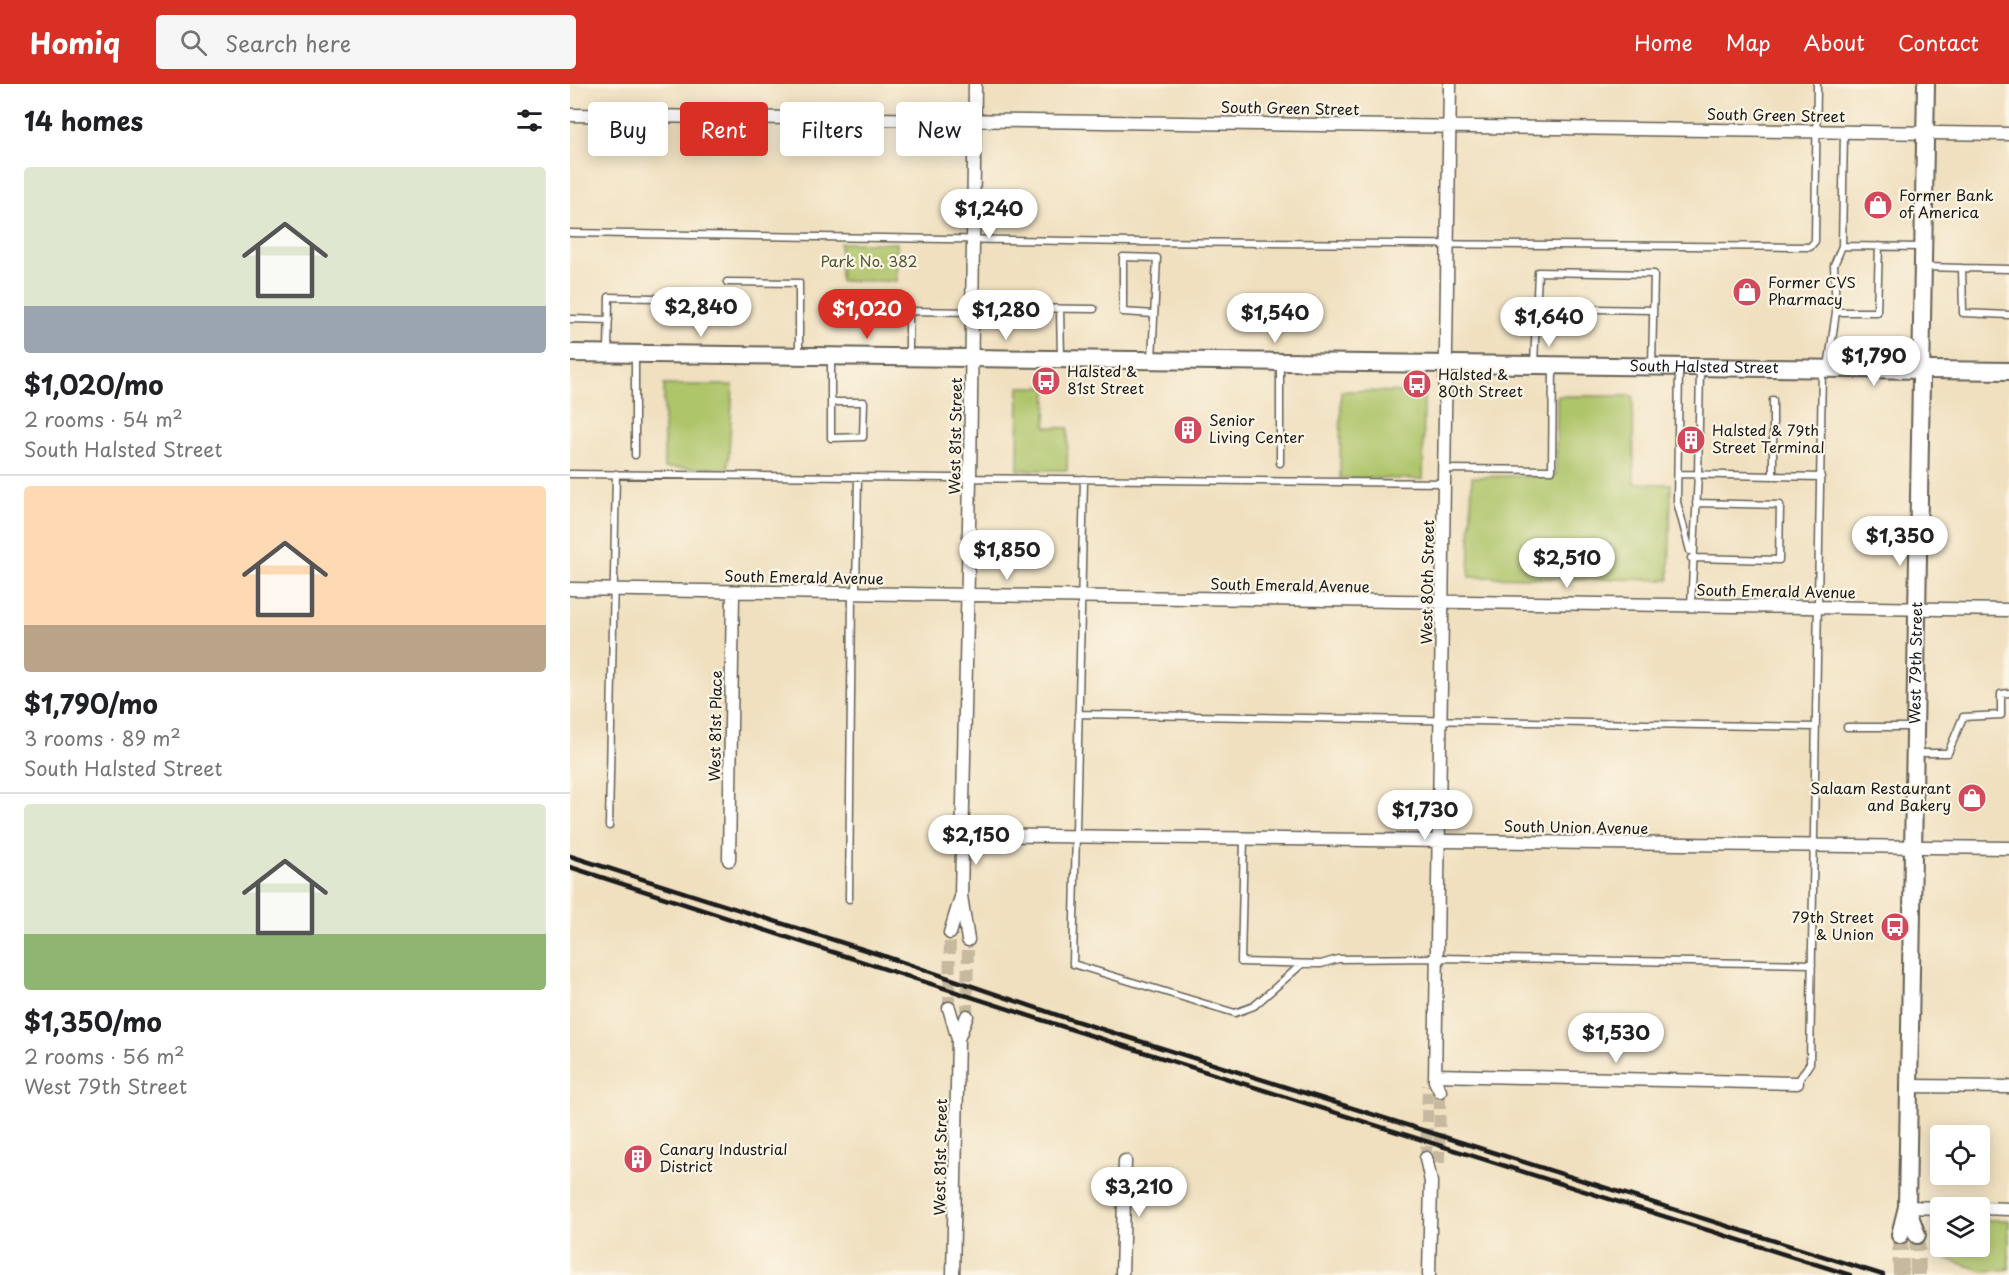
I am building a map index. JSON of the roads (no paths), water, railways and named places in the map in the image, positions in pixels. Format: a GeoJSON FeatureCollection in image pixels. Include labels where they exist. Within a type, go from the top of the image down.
{"type":"FeatureCollection","features":[{"type":"Feature","properties":{"kind":"main road","name":"West 79th Street"},"geometry":{"type":"LineString","coordinates":[[1909,1235],[1907,1207],[1926,84]]}},
{"type":"Feature","properties":{"kind":"main road","name":"South Halsted Street"},"geometry":{"type":"LineString","coordinates":[[570,353],[2009,371]]}},
{"type":"Feature","properties":{"kind":"street","name":"West 81st Street"},"geometry":{"type":"LineString","coordinates":[[975,84],[975,102]]}},
{"type":"Feature","properties":{"kind":"street","name":"West 80th Street"},"geometry":{"type":"LineString","coordinates":[[1450,84],[1435,1083],[1797,1083]]}},
{"type":"Feature","properties":{"kind":"street","name":"South Green Street"},"geometry":{"type":"LineString","coordinates":[[570,115],[896,120]]}},
{"type":"Feature","properties":{"kind":"street","name":"South Green Street"},"geometry":{"type":"LineString","coordinates":[[982,121],[2009,134]]}},
{"type":"Feature","properties":{"kind":"street","name":"West 81st Street"},"geometry":{"type":"LineString","coordinates":[[968,940],[961,896],[975,156]]}},
{"type":"Feature","properties":{"kind":"street","name":"South Emerald Avenue"},"geometry":{"type":"LineString","coordinates":[[570,589],[2009,610]]}},
{"type":"Feature","properties":{"kind":"street","name":"West 81st Place"},"geometry":{"type":"LineString","coordinates":[[729,860],[733,592]]}},
{"type":"Feature","properties":{"kind":"street","name":"South Union Avenue"},"geometry":{"type":"LineString","coordinates":[[962,835],[2009,848]]}},
{"type":"Feature","properties":{"kind":"street","name":"West 81st Street"},"geometry":{"type":"LineString","coordinates":[[950,933],[961,896]]}},
{"type":"Feature","properties":{"kind":"street","name":"West 81st Street"},"geometry":{"type":"LineString","coordinates":[[949,1008],[958,1039],[953,1275]]}},
{"type":"Feature","properties":{"kind":"street","name":"West 81st Street"},"geometry":{"type":"LineString","coordinates":[[958,1039],[967,1016]]}},
{"type":"Feature","properties":{"kind":"street"},"geometry":{"type":"LineString","coordinates":[[1909,1086],[2009,1087]]}},
{"type":"Feature","properties":{"kind":"street"},"geometry":{"type":"LineString","coordinates":[[1426,1158],[1431,1182],[1429,1275]]}},
{"type":"Feature","properties":{"kind":"street"},"geometry":{"type":"LineString","coordinates":[[1122,1275],[1125,1161]]}},
{"type":"Feature","properties":{"kind":"street"},"geometry":{"type":"LineString","coordinates":[[1431,1182],[1439,1163]]}},
{"type":"Feature","properties":{"kind":"street"},"geometry":{"type":"LineString","coordinates":[[1907,1207],[1930,1208]]}},
{"type":"Feature","properties":{"kind":"street"},"geometry":{"type":"LineString","coordinates":[[1990,1208],[2009,1209]]}},
{"type":"Feature","properties":{"kind":"lane"},"geometry":{"type":"LineString","coordinates":[[570,232],[1131,242],[1810,247],[1815,241],[1817,84]]}},
{"type":"Feature","properties":{"kind":"lane"},"geometry":{"type":"LineString","coordinates":[[1797,1083],[1810,1063],[1821,477],[1825,369],[1836,312],[1834,265],[1842,246],[1844,132]]}},
{"type":"Feature","properties":{"kind":"lane"},"geometry":{"type":"LineString","coordinates":[[1131,242],[1131,258]]}},
{"type":"Feature","properties":{"kind":"lane"},"geometry":{"type":"LineString","coordinates":[[1842,246],[1923,247]]}},
{"type":"Feature","properties":{"kind":"lane"},"geometry":{"type":"LineString","coordinates":[[1836,312],[1877,312],[1879,246]]}},
{"type":"Feature","properties":{"kind":"lane"},"geometry":{"type":"LineString","coordinates":[[1152,359],[1157,258],[1123,257],[1123,312],[1154,314]]}},
{"type":"Feature","properties":{"kind":"lane"},"geometry":{"type":"LineString","coordinates":[[1922,267],[2009,269]]}},
{"type":"Feature","properties":{"kind":"lane"},"geometry":{"type":"LineString","coordinates":[[1962,268],[1963,314],[2009,315]]}},
{"type":"Feature","properties":{"kind":"lane"},"geometry":{"type":"LineString","coordinates":[[1534,364],[1538,272],[1654,274],[1652,366]]}},
{"type":"Feature","properties":{"kind":"lane"},"geometry":{"type":"LineString","coordinates":[[728,282],[799,283],[798,356]]}},
{"type":"Feature","properties":{"kind":"lane"},"geometry":{"type":"LineString","coordinates":[[608,354],[609,297],[655,298]]}},
{"type":"Feature","properties":{"kind":"lane"},"geometry":{"type":"LineString","coordinates":[[1008,308],[1094,309]]}},
{"type":"Feature","properties":{"kind":"lane"},"geometry":{"type":"LineString","coordinates":[[1537,308],[1653,310]]}},
{"type":"Feature","properties":{"kind":"lane"},"geometry":{"type":"LineString","coordinates":[[1060,309],[1061,359]]}},
{"type":"Feature","properties":{"kind":"lane"},"geometry":{"type":"LineString","coordinates":[[909,358],[909,311],[972,312]]}},
{"type":"Feature","properties":{"kind":"lane"},"geometry":{"type":"LineString","coordinates":[[570,319],[609,320]]}},
{"type":"Feature","properties":{"kind":"lane"},"geometry":{"type":"LineString","coordinates":[[635,354],[635,455]]}},
{"type":"Feature","properties":{"kind":"lane"},"geometry":{"type":"LineString","coordinates":[[831,357],[831,402],[831,438],[863,437],[864,402],[831,402]]}},
{"type":"Feature","properties":{"kind":"lane"},"geometry":{"type":"LineString","coordinates":[[1280,361],[1280,463]]}},
{"type":"Feature","properties":{"kind":"lane"},"geometry":{"type":"LineString","coordinates":[[1445,469],[1552,470],[1553,365]]}},
{"type":"Feature","properties":{"kind":"lane"},"geometry":{"type":"LineString","coordinates":[[1679,367],[1677,502],[1691,558]]}},
{"type":"Feature","properties":{"kind":"lane"},"geometry":{"type":"LineString","coordinates":[[1691,606],[1691,558],[1698,475],[1700,367]]}},
{"type":"Feature","properties":{"kind":"lane"},"geometry":{"type":"LineString","coordinates":[[1773,400],[1773,476]]}},
{"type":"Feature","properties":{"kind":"lane"},"geometry":{"type":"LineString","coordinates":[[570,474],[1445,483]]}},
{"type":"Feature","properties":{"kind":"lane"},"geometry":{"type":"LineString","coordinates":[[609,826],[616,474]]}},
{"type":"Feature","properties":{"kind":"lane"},"geometry":{"type":"LineString","coordinates":[[1678,474],[1821,477]]}},
{"type":"Feature","properties":{"kind":"lane"},"geometry":{"type":"LineString","coordinates":[[849,899],[858,477]]}},
{"type":"Feature","properties":{"kind":"lane"},"geometry":{"type":"LineString","coordinates":[[1083,479],[1073,964],[1235,1013],[1254,1006],[1302,964]]}},
{"type":"Feature","properties":{"kind":"lane"},"geometry":{"type":"LineString","coordinates":[[1691,558],[1779,560],[1780,505],[1696,503]]}},
{"type":"Feature","properties":{"kind":"lane"},"geometry":{"type":"LineString","coordinates":[[1914,753],[1948,753],[1963,717],[2001,715],[2001,694],[2009,693]]}},
{"type":"Feature","properties":{"kind":"lane"},"geometry":{"type":"LineString","coordinates":[[1078,714],[1816,727]]}},
{"type":"Feature","properties":{"kind":"lane"},"geometry":{"type":"LineString","coordinates":[[1847,727],[1915,727]]}},
{"type":"Feature","properties":{"kind":"lane"},"geometry":{"type":"LineString","coordinates":[[1244,838],[1241,962],[1321,964],[1338,958],[1437,958],[1812,964]]}},
{"type":"Feature","properties":{"kind":"tunnel"},"geometry":{"type":"LineString","coordinates":[[949,1008],[950,933]]}},
{"type":"Feature","properties":{"kind":"tunnel"},"geometry":{"type":"LineString","coordinates":[[967,1016],[968,940]]}},
{"type":"Feature","properties":{"kind":"tunnel"},"geometry":{"type":"LineString","coordinates":[[1426,1158],[1428,1085]]}},
{"type":"Feature","properties":{"kind":"tunnel"},"geometry":{"type":"LineString","coordinates":[[1439,1163],[1440,1091]]}},
{"type":"Feature","properties":{"kind":"tunnel"},"geometry":{"type":"LineString","coordinates":[[1900,1235],[1901,1275]]}},
{"type":"Feature","properties":{"kind":"tunnel"},"geometry":{"type":"LineString","coordinates":[[1917,1235],[1918,1275]]}},
{"type":"Feature","properties":{"kind":"railway"},"geometry":{"type":"LineString","coordinates":[[570,856],[884,956],[1063,1017],[1883,1275]]}},
{"type":"Feature","properties":{"kind":"railway"},"geometry":{"type":"LineString","coordinates":[[570,867],[1042,1020],[1850,1275]]}},
{"type":"Feature","properties":{"kind":"place","name":"Former Bank of America"},"geometry":{"type":"Point","coordinates":[1878,205]}},
{"type":"Feature","properties":{"kind":"place","name":"Former CVS Pharmacy"},"geometry":{"type":"Point","coordinates":[1747,292]}},
{"type":"Feature","properties":{"kind":"place","name":"Halsted & 81st Street"},"geometry":{"type":"Point","coordinates":[1046,381]}},
{"type":"Feature","properties":{"kind":"place","name":"Halsted & 80th Street"},"geometry":{"type":"Point","coordinates":[1417,384]}},
{"type":"Feature","properties":{"kind":"place","name":"Senior Living Center"},"geometry":{"type":"Point","coordinates":[1188,430]}},
{"type":"Feature","properties":{"kind":"place","name":"Halsted & 79th Street Terminal"},"geometry":{"type":"Point","coordinates":[1691,440]}},
{"type":"Feature","properties":{"kind":"place","name":"Salaam Restaurant and Bakery"},"geometry":{"type":"Point","coordinates":[1972,798]}},
{"type":"Feature","properties":{"kind":"place","name":"79th Street & Union"},"geometry":{"type":"Point","coordinates":[1895,927]}},
{"type":"Feature","properties":{"kind":"place","name":"Canary Industrial District"},"geometry":{"type":"Point","coordinates":[638,1159]}},
{"type":"Feature","properties":{"kind":"park label","name":"Park No. 382"},"geometry":{"type":"Point","coordinates":[869,262]}}]}
